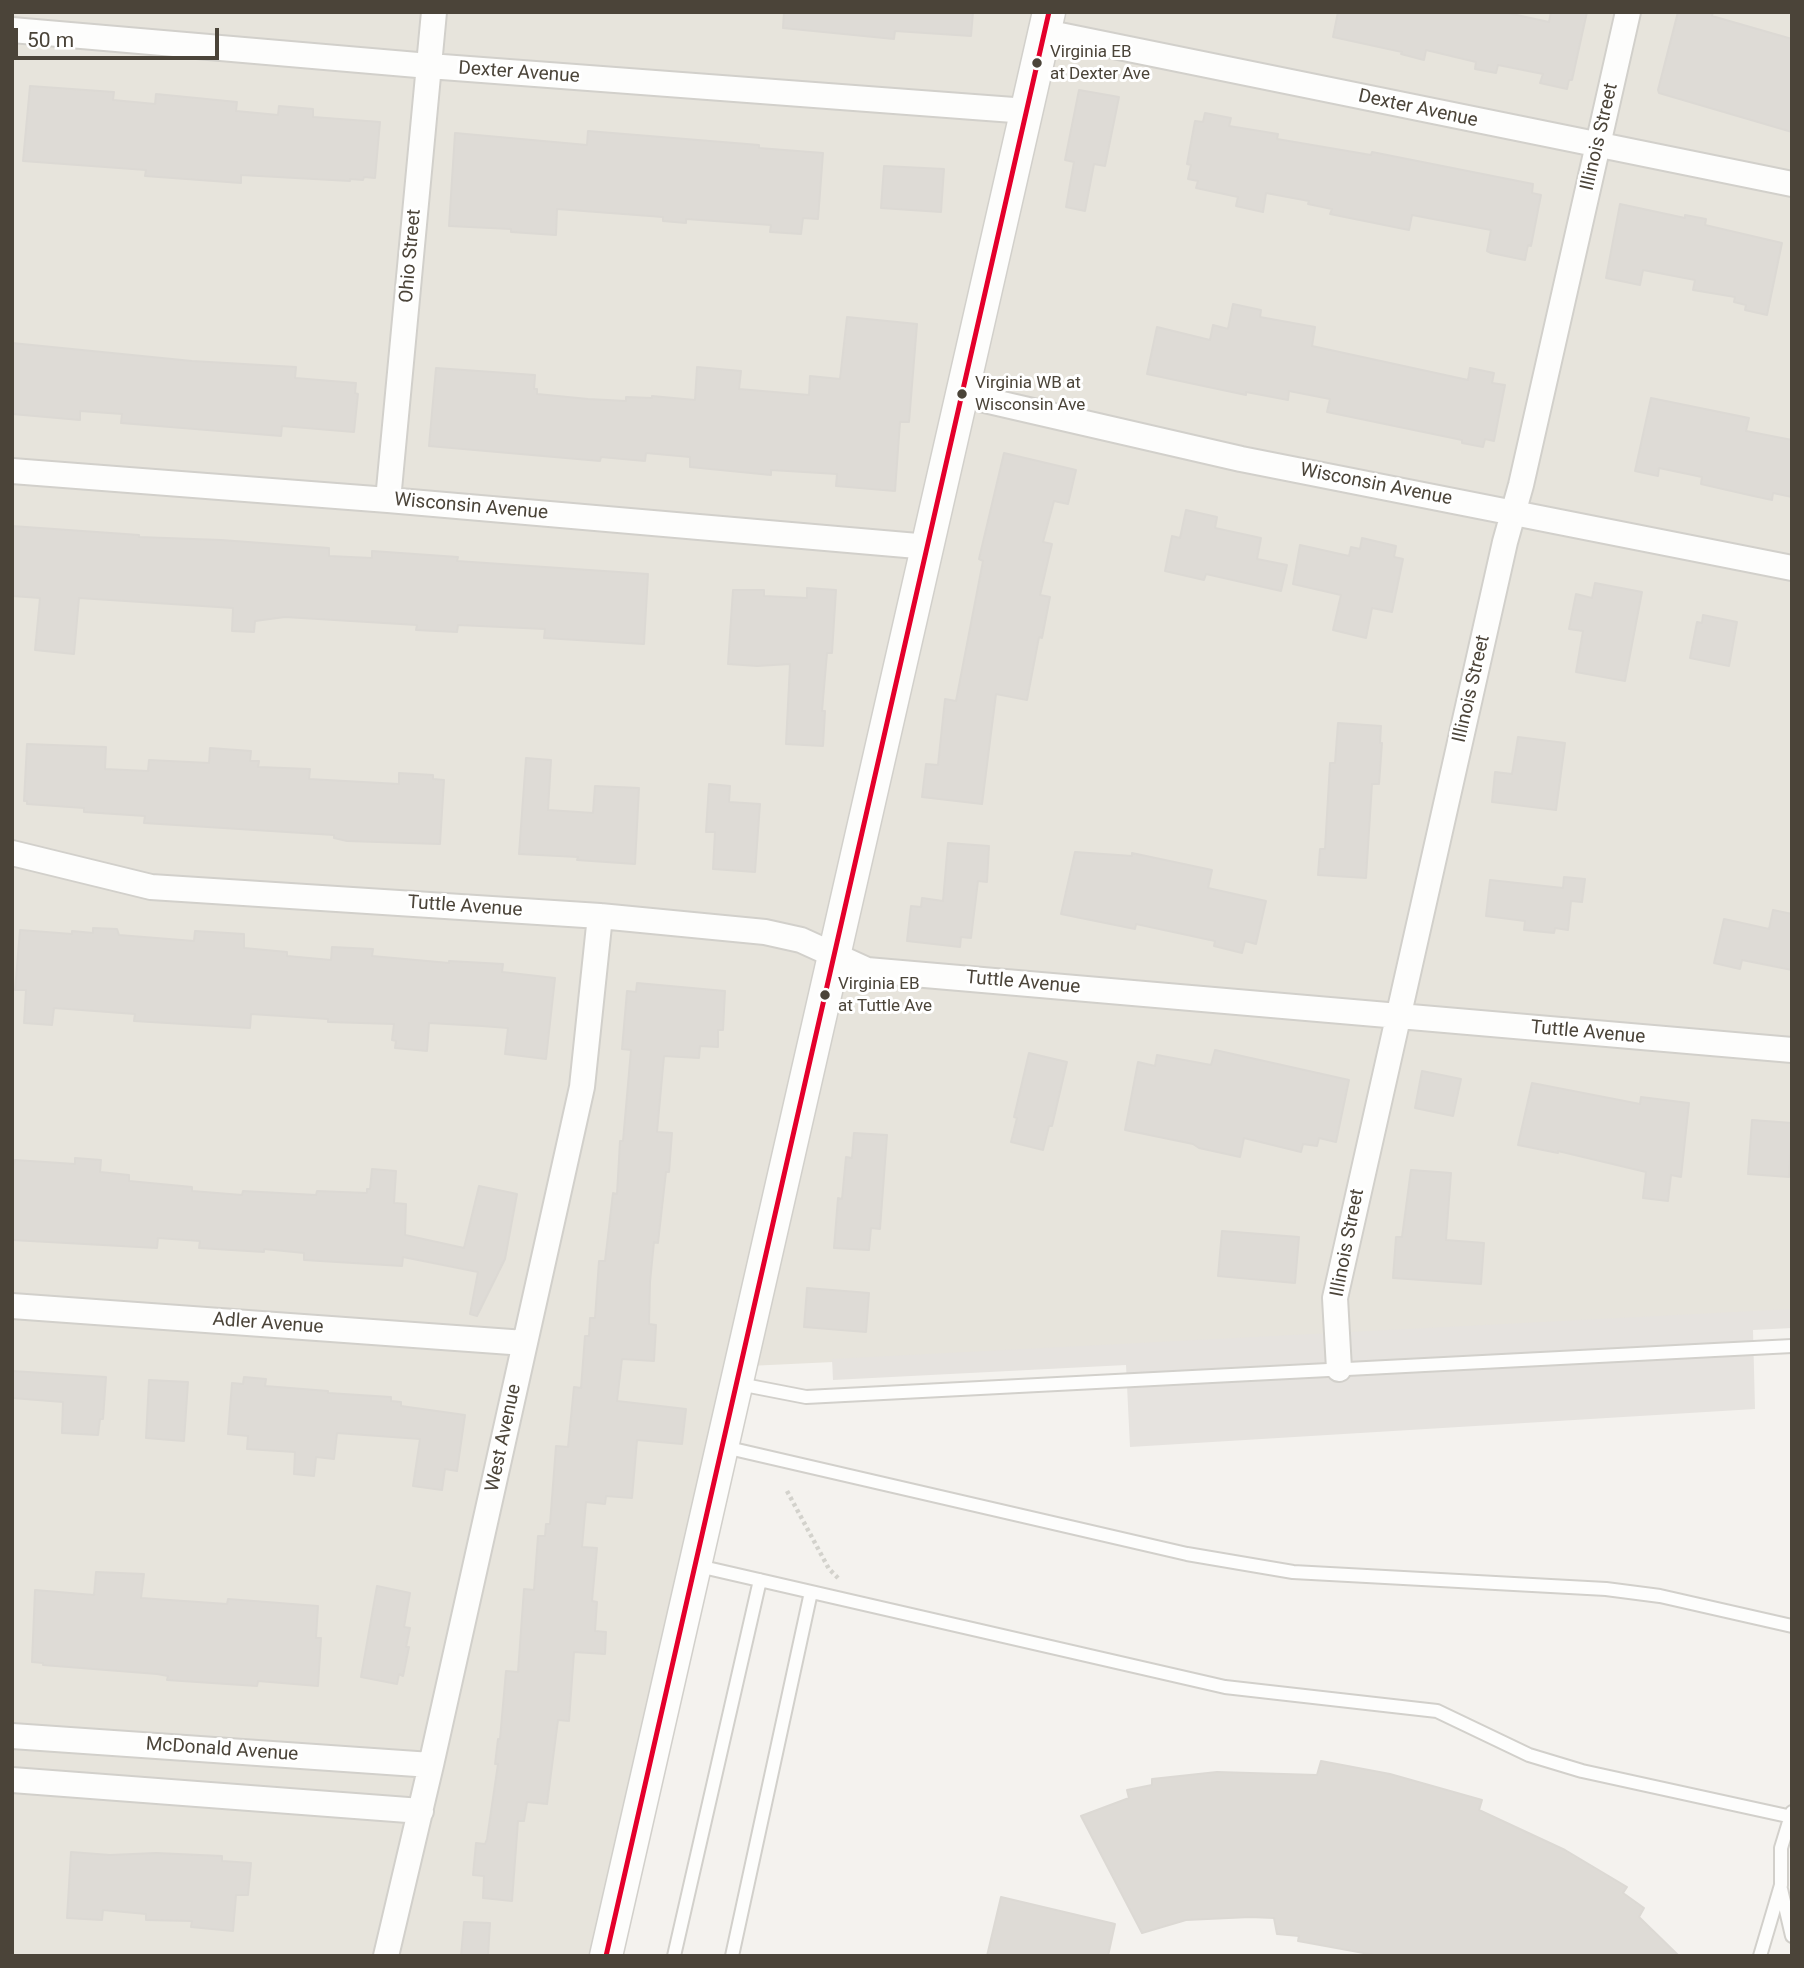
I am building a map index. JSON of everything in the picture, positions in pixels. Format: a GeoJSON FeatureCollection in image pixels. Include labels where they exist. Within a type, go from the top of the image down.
{"type":"FeatureCollection","features":[{"type":"Feature","properties":{"kind":"street","name":"Ohio Street"},"geometry":{"type":"LineString","coordinates":[[388,500],[434,12]]}},
{"type":"Feature","properties":{"kind":"street","name":"Illinois Street"},"geometry":{"type":"LineString","coordinates":[[1339,1369],[1335,1298],[1628,12]]}},
{"type":"Feature","properties":{"kind":"street","name":"Dexter Avenue"},"geometry":{"type":"LineString","coordinates":[[1047,22],[1598,146],[1792,184]]}},
{"type":"Feature","properties":{"kind":"street"},"geometry":{"type":"LineString","coordinates":[[606,1956],[734,1383],[929,547],[1047,22]]}},
{"type":"Feature","properties":{"kind":"street","name":"Dexter Avenue"},"geometry":{"type":"LineString","coordinates":[[12,30],[429,66],[1027,111]]}},
{"type":"Feature","properties":{"kind":"street","name":"Wisconsin Avenue"},"geometry":{"type":"LineString","coordinates":[[963,395],[1241,459],[1792,568]]}},
{"type":"Feature","properties":{"kind":"street","name":"Wisconsin Avenue"},"geometry":{"type":"LineString","coordinates":[[12,471],[388,500],[929,547]]}},
{"type":"Feature","properties":{"kind":"street","name":"Tuttle Avenue"},"geometry":{"type":"LineString","coordinates":[[12,853],[151,887],[600,916],[765,932],[801,940],[867,970],[1792,1050]]}},
{"type":"Feature","properties":{"kind":"street","name":"West Avenue"},"geometry":{"type":"LineString","coordinates":[[386,1956],[432,1765],[582,1087],[600,916]]}},
{"type":"Feature","properties":{"kind":"street","name":"Adler Avenue"},"geometry":{"type":"LineString","coordinates":[[12,1306],[525,1343]]}},
{"type":"Feature","properties":{"kind":"street","name":"McDonald Avenue"},"geometry":{"type":"LineString","coordinates":[[12,1736],[432,1765]]}},
{"type":"Feature","properties":{"kind":"street"},"geometry":{"type":"LineString","coordinates":[[12,1780],[421,1811]]}},
{"type":"Feature","properties":{"kind":"lane"},"geometry":{"type":"LineString","coordinates":[[734,1383],[806,1397],[1792,1346]]}},
{"type":"Feature","properties":{"kind":"lane"},"geometry":{"type":"LineString","coordinates":[[720,1446],[1187,1554],[1283,1570],[1606,1589],[1660,1596],[1792,1626]]}},
{"type":"Feature","properties":{"kind":"lane"},"geometry":{"type":"LineString","coordinates":[[693,1565],[1225,1687],[1437,1711],[1530,1755],[1583,1771],[1791,1815],[1781,1848],[1781,1885],[1792,1936]]}},
{"type":"Feature","properties":{"kind":"lane"},"geometry":{"type":"LineString","coordinates":[[674,1956],[760,1580]]}},
{"type":"Feature","properties":{"kind":"lane"},"geometry":{"type":"LineString","coordinates":[[732,1956],[811,1591]]}},
{"type":"Feature","properties":{"kind":"lane"},"geometry":{"type":"LineString","coordinates":[[1760,1956],[1781,1885]]}},
{"type":"Feature","properties":{"kind":"path"},"geometry":{"type":"LineString","coordinates":[[788,1492],[829,1569],[844,1586]]}},
{"type":"Feature","properties":{"kind":"shaded area"},"geometry":{"type":"Polygon","coordinates":[[[12,12],[1792,12],[1792,1317],[727,1367],[592,1956],[12,1956],[12,12]]]}},
{"type":"Feature","properties":{"kind":"shaded area"},"geometry":{"type":"Polygon","coordinates":[[[1792,1309],[1792,1328],[1753,1330],[1755,1409],[1130,1447],[1126,1365],[833,1380],[832,1359],[1792,1309]]]}},
{"type":"Feature","properties":{"kind":"building"},"geometry":{"type":"Polygon","coordinates":[[[784,12],[973,12],[971,36],[895,31],[894,39],[783,28],[784,12]]]}},
{"type":"Feature","properties":{"kind":"building"},"geometry":{"type":"Polygon","coordinates":[[[1338,12],[1503,12],[1549,22],[1551,12],[1587,12],[1572,80],[1569,80],[1567,89],[1540,83],[1543,74],[1498,65],[1496,73],[1475,69],[1476,62],[1426,50],[1424,60],[1401,54],[1402,52],[1333,37],[1338,12]]]}},
{"type":"Feature","properties":{"kind":"building"},"geometry":{"type":"Polygon","coordinates":[[[1678,12],[1713,12],[1712,16],[1792,39],[1792,132],[1659,93],[1678,12]]]}},
{"type":"Feature","properties":{"kind":"building"},"geometry":{"type":"Polygon","coordinates":[[[30,86],[114,92],[113,100],[155,104],[156,94],[237,102],[236,111],[278,115],[279,106],[313,109],[313,117],[380,122],[375,178],[364,177],[363,180],[350,181],[241,175],[241,183],[145,176],[146,170],[23,161],[30,86]]]}},
{"type":"Feature","properties":{"kind":"building"},"geometry":{"type":"Polygon","coordinates":[[[1079,90],[1119,97],[1105,166],[1094,164],[1085,211],[1066,207],[1074,162],[1065,160],[1079,90]]]}},
{"type":"Feature","properties":{"kind":"building"},"geometry":{"type":"Polygon","coordinates":[[[1205,113],[1231,118],[1229,126],[1278,134],[1277,139],[1371,155],[1372,152],[1533,184],[1532,193],[1541,195],[1531,246],[1528,245],[1525,260],[1487,251],[1491,230],[1412,215],[1409,230],[1330,214],[1332,209],[1308,204],[1309,201],[1266,193],[1263,212],[1236,206],[1238,197],[1196,188],[1198,181],[1188,179],[1191,165],[1187,164],[1195,121],[1203,122],[1205,113]]]}},
{"type":"Feature","properties":{"kind":"building"},"geometry":{"type":"Polygon","coordinates":[[[588,131],[823,153],[818,219],[803,218],[801,234],[770,232],[771,225],[686,219],[686,223],[663,221],[663,217],[557,209],[556,235],[511,232],[511,229],[449,226],[455,133],[587,145],[588,131]]]}},
{"type":"Feature","properties":{"kind":"building"},"geometry":{"type":"Polygon","coordinates":[[[884,166],[944,169],[941,212],[881,208],[884,166]]]}},
{"type":"Feature","properties":{"kind":"building"},"geometry":{"type":"Polygon","coordinates":[[[1620,204],[1685,218],[1685,215],[1706,219],[1705,225],[1782,243],[1767,315],[1745,310],[1746,305],[1734,302],[1735,297],[1693,290],[1695,280],[1643,270],[1640,285],[1606,278],[1620,204]]]}},
{"type":"Feature","properties":{"kind":"building"},"geometry":{"type":"Polygon","coordinates":[[[1233,304],[1261,310],[1260,317],[1315,327],[1312,346],[1468,380],[1470,368],[1494,373],[1492,383],[1505,385],[1494,441],[1485,439],[1483,447],[1462,443],[1462,440],[1327,412],[1330,399],[1289,391],[1288,400],[1246,392],[1246,395],[1147,374],[1157,327],[1210,340],[1213,325],[1228,329],[1233,304]]]}},
{"type":"Feature","properties":{"kind":"building"},"geometry":{"type":"Polygon","coordinates":[[[847,317],[917,324],[909,422],[900,422],[895,491],[836,486],[837,474],[771,470],[771,475],[690,467],[690,457],[646,453],[645,461],[601,457],[600,461],[429,446],[436,368],[535,375],[534,389],[537,389],[537,394],[588,399],[626,401],[626,397],[652,396],[695,400],[697,367],[741,371],[739,389],[809,395],[810,376],[840,379],[847,317]]]}},
{"type":"Feature","properties":{"kind":"building"},"geometry":{"type":"Polygon","coordinates":[[[12,343],[192,361],[296,367],[295,378],[356,383],[355,393],[358,394],[354,432],[282,426],[281,436],[121,423],[122,414],[80,411],[80,420],[12,414],[12,343]]]}},
{"type":"Feature","properties":{"kind":"building"},"geometry":{"type":"Polygon","coordinates":[[[1651,398],[1749,418],[1746,431],[1792,440],[1792,497],[1773,493],[1772,500],[1749,495],[1701,484],[1702,477],[1659,468],[1658,476],[1635,471],[1651,398]]]}},
{"type":"Feature","properties":{"kind":"building"},"geometry":{"type":"Polygon","coordinates":[[[1004,453],[1076,470],[1068,504],[1054,501],[1043,542],[1052,544],[1040,595],[1050,597],[1042,638],[1039,637],[1027,700],[996,694],[982,804],[922,797],[926,764],[938,765],[945,699],[956,701],[983,561],[979,559],[1004,453]]]}},
{"type":"Feature","properties":{"kind":"building"},"geometry":{"type":"Polygon","coordinates":[[[1186,510],[1217,517],[1215,528],[1261,538],[1257,559],[1287,565],[1281,591],[1206,574],[1204,580],[1165,571],[1172,536],[1180,538],[1186,510]]]}},
{"type":"Feature","properties":{"kind":"building"},"geometry":{"type":"Polygon","coordinates":[[[12,526],[139,537],[329,548],[329,556],[372,558],[372,551],[458,557],[457,561],[648,574],[644,644],[544,638],[545,629],[458,625],[457,632],[416,630],[417,625],[285,617],[255,621],[254,632],[232,631],[233,608],[79,598],[74,654],[35,650],[40,598],[12,596],[12,526]]]}},
{"type":"Feature","properties":{"kind":"building"},"geometry":{"type":"Polygon","coordinates":[[[1362,538],[1396,546],[1394,557],[1403,559],[1392,612],[1372,608],[1366,638],[1333,630],[1341,595],[1293,584],[1300,545],[1349,556],[1351,547],[1360,549],[1362,538]]]}},
{"type":"Feature","properties":{"kind":"building"},"geometry":{"type":"Polygon","coordinates":[[[1595,583],[1642,592],[1625,681],[1576,672],[1583,631],[1569,629],[1576,594],[1592,598],[1595,583]]]}},
{"type":"Feature","properties":{"kind":"building"},"geometry":{"type":"Polygon","coordinates":[[[807,588],[836,590],[832,653],[827,653],[822,711],[825,711],[823,746],[786,744],[790,664],[728,664],[733,590],[764,590],[764,596],[807,598],[807,588]]]}},
{"type":"Feature","properties":{"kind":"building"},"geometry":{"type":"Polygon","coordinates":[[[1703,615],[1737,622],[1729,666],[1690,658],[1697,622],[1702,623],[1703,615]]]}},
{"type":"Feature","properties":{"kind":"building"},"geometry":{"type":"Polygon","coordinates":[[[1338,723],[1381,726],[1379,784],[1372,784],[1366,878],[1318,875],[1320,849],[1325,849],[1330,763],[1335,763],[1338,723]]]}},
{"type":"Feature","properties":{"kind":"building"},"geometry":{"type":"Polygon","coordinates":[[[1518,737],[1565,743],[1556,810],[1492,802],[1495,772],[1512,774],[1518,737]]]}},
{"type":"Feature","properties":{"kind":"building"},"geometry":{"type":"Polygon","coordinates":[[[27,744],[106,747],[105,769],[148,771],[149,760],[209,763],[210,748],[251,751],[250,761],[259,761],[258,767],[310,769],[309,779],[399,784],[399,773],[433,775],[433,779],[444,780],[440,844],[347,841],[334,838],[334,835],[144,823],[145,816],[84,812],[84,808],[27,804],[27,801],[24,801],[27,744]]]}},
{"type":"Feature","properties":{"kind":"building"},"geometry":{"type":"Polygon","coordinates":[[[526,758],[551,760],[548,810],[593,813],[595,786],[639,788],[635,864],[519,854],[526,758]]]}},
{"type":"Feature","properties":{"kind":"building"},"geometry":{"type":"Polygon","coordinates":[[[709,784],[730,786],[729,802],[760,804],[755,872],[713,869],[715,832],[706,832],[709,784]]]}},
{"type":"Feature","properties":{"kind":"building"},"geometry":{"type":"Polygon","coordinates":[[[948,843],[989,846],[987,882],[978,881],[971,938],[961,937],[960,947],[907,941],[911,906],[921,907],[922,898],[943,901],[948,843]]]}},
{"type":"Feature","properties":{"kind":"building"},"geometry":{"type":"Polygon","coordinates":[[[1075,852],[1132,856],[1132,853],[1212,870],[1208,888],[1266,901],[1256,944],[1245,941],[1242,953],[1214,946],[1215,941],[1136,924],[1135,929],[1061,914],[1075,852]]]}},
{"type":"Feature","properties":{"kind":"building"},"geometry":{"type":"Polygon","coordinates":[[[1564,877],[1585,879],[1582,902],[1571,901],[1568,930],[1555,928],[1554,933],[1524,930],[1525,921],[1486,916],[1490,880],[1563,888],[1564,877]]]}},
{"type":"Feature","properties":{"kind":"building"},"geometry":{"type":"Polygon","coordinates":[[[1773,910],[1792,914],[1792,970],[1742,960],[1740,969],[1714,963],[1724,919],[1769,929],[1773,910]]]}},
{"type":"Feature","properties":{"kind":"building"},"geometry":{"type":"Polygon","coordinates":[[[93,928],[117,929],[119,935],[194,941],[195,931],[244,934],[244,948],[287,952],[287,956],[331,960],[332,947],[373,949],[372,956],[449,963],[503,964],[502,972],[555,978],[546,1059],[505,1054],[508,1028],[482,1026],[429,1023],[427,1051],[395,1048],[396,1041],[392,1040],[394,1024],[328,1022],[328,1019],[251,1014],[250,1028],[134,1021],[135,1014],[54,1008],[52,1025],[24,1023],[26,990],[15,990],[20,930],[72,934],[72,931],[93,933],[93,928]]]}},
{"type":"Feature","properties":{"kind":"building"},"geometry":{"type":"Polygon","coordinates":[[[637,983],[725,991],[723,1030],[718,1030],[718,1047],[700,1046],[699,1058],[664,1056],[657,1132],[672,1133],[669,1172],[666,1172],[658,1243],[654,1242],[650,1282],[649,1324],[656,1325],[654,1361],[622,1359],[617,1401],[686,1409],[682,1444],[637,1440],[632,1498],[606,1496],[605,1504],[586,1502],[582,1547],[597,1548],[592,1601],[597,1602],[595,1631],[606,1632],[605,1654],[574,1652],[569,1721],[558,1720],[547,1804],[527,1802],[524,1821],[518,1821],[512,1901],[483,1898],[484,1876],[473,1875],[476,1843],[485,1844],[487,1839],[498,1764],[495,1764],[506,1671],[518,1672],[524,1589],[534,1590],[538,1536],[545,1536],[546,1524],[550,1524],[556,1446],[568,1447],[574,1387],[581,1388],[585,1336],[589,1336],[590,1318],[595,1318],[599,1261],[605,1261],[613,1193],[617,1194],[620,1141],[623,1141],[631,1050],[622,1049],[627,991],[636,992],[637,983]]]}},
{"type":"Feature","properties":{"kind":"building"},"geometry":{"type":"Polygon","coordinates":[[[1215,1050],[1349,1080],[1336,1142],[1319,1138],[1317,1146],[1303,1144],[1301,1152],[1244,1138],[1240,1157],[1125,1130],[1138,1062],[1155,1066],[1157,1055],[1211,1065],[1215,1050]]]}},
{"type":"Feature","properties":{"kind":"building"},"geometry":{"type":"Polygon","coordinates":[[[1029,1053],[1067,1062],[1052,1126],[1049,1126],[1043,1150],[1011,1142],[1029,1053]]]}},
{"type":"Feature","properties":{"kind":"building"},"geometry":{"type":"Polygon","coordinates":[[[1422,1071],[1461,1079],[1453,1116],[1415,1108],[1422,1071]]]}},
{"type":"Feature","properties":{"kind":"building"},"geometry":{"type":"Polygon","coordinates":[[[1532,1083],[1640,1104],[1641,1097],[1689,1103],[1681,1177],[1671,1175],[1668,1201],[1643,1198],[1646,1172],[1558,1151],[1518,1145],[1532,1083]]]}},
{"type":"Feature","properties":{"kind":"building"},"geometry":{"type":"Polygon","coordinates":[[[1752,1120],[1792,1123],[1789,1177],[1748,1174],[1752,1120]]]}},
{"type":"Feature","properties":{"kind":"building"},"geometry":{"type":"Polygon","coordinates":[[[854,1133],[887,1135],[880,1229],[871,1228],[869,1250],[834,1248],[838,1198],[842,1199],[846,1157],[852,1158],[854,1133]]]}},
{"type":"Feature","properties":{"kind":"building"},"geometry":{"type":"Polygon","coordinates":[[[75,1158],[101,1160],[100,1172],[129,1175],[129,1181],[192,1187],[192,1191],[242,1195],[243,1191],[316,1195],[317,1191],[367,1193],[367,1189],[370,1189],[372,1169],[396,1171],[394,1203],[406,1204],[405,1235],[464,1248],[479,1186],[517,1194],[505,1259],[477,1316],[470,1314],[478,1272],[403,1257],[402,1266],[304,1260],[304,1253],[264,1249],[264,1252],[199,1248],[200,1241],[158,1238],[157,1248],[12,1240],[12,1172],[15,1160],[75,1164],[75,1158]]]}},
{"type":"Feature","properties":{"kind":"building"},"geometry":{"type":"Polygon","coordinates":[[[1411,1170],[1451,1173],[1446,1240],[1484,1243],[1481,1284],[1393,1278],[1396,1237],[1402,1237],[1411,1170]]]}},
{"type":"Feature","properties":{"kind":"building"},"geometry":{"type":"Polygon","coordinates":[[[1222,1231],[1299,1237],[1295,1283],[1218,1276],[1222,1231]]]}},
{"type":"Feature","properties":{"kind":"building"},"geometry":{"type":"Polygon","coordinates":[[[807,1288],[869,1293],[866,1332],[804,1327],[807,1288]]]}},
{"type":"Feature","properties":{"kind":"building"},"geometry":{"type":"Polygon","coordinates":[[[12,1371],[106,1377],[103,1419],[100,1419],[98,1435],[62,1433],[63,1402],[12,1398],[12,1371]]]}},
{"type":"Feature","properties":{"kind":"building"},"geometry":{"type":"Polygon","coordinates":[[[244,1377],[266,1379],[265,1386],[391,1397],[391,1401],[401,1402],[401,1406],[465,1415],[457,1471],[445,1469],[442,1490],[413,1486],[420,1439],[337,1433],[334,1459],[316,1457],[314,1476],[294,1474],[295,1452],[247,1449],[248,1436],[228,1434],[232,1383],[243,1384],[244,1377]]]}},
{"type":"Feature","properties":{"kind":"building"},"geometry":{"type":"Polygon","coordinates":[[[149,1380],[188,1382],[184,1441],[146,1438],[149,1380]]]}},
{"type":"Feature","properties":{"kind":"building"},"geometry":{"type":"Polygon","coordinates":[[[96,1572],[144,1574],[141,1598],[227,1604],[228,1599],[318,1606],[316,1638],[321,1638],[318,1686],[258,1681],[257,1686],[167,1680],[168,1676],[157,1674],[32,1662],[35,1590],[94,1595],[96,1572]]]}},
{"type":"Feature","properties":{"kind":"building"},"geometry":{"type":"Polygon","coordinates":[[[377,1586],[410,1593],[404,1627],[410,1628],[406,1647],[409,1647],[403,1676],[399,1674],[397,1684],[361,1677],[377,1586]]]}},
{"type":"Feature","properties":{"kind":"building"},"geometry":{"type":"Polygon","coordinates":[[[1321,1761],[1390,1774],[1482,1800],[1479,1810],[1565,1850],[1627,1887],[1623,1893],[1644,1908],[1639,1917],[1679,1956],[1380,1956],[1298,1941],[1299,1936],[1277,1934],[1274,1918],[1186,1920],[1142,1933],[1081,1816],[1129,1798],[1127,1790],[1152,1785],[1152,1779],[1217,1772],[1317,1775],[1321,1761]]]}},
{"type":"Feature","properties":{"kind":"building"},"geometry":{"type":"Polygon","coordinates":[[[71,1852],[222,1856],[222,1861],[251,1863],[248,1895],[236,1895],[233,1931],[191,1927],[192,1921],[146,1920],[146,1914],[103,1910],[102,1920],[67,1918],[71,1852]]]}},
{"type":"Feature","properties":{"kind":"building"},"geometry":{"type":"Polygon","coordinates":[[[1001,1897],[1115,1924],[1108,1956],[987,1956],[1001,1897]]]}},
{"type":"Feature","properties":{"kind":"building"},"geometry":{"type":"Polygon","coordinates":[[[464,1922],[490,1923],[488,1956],[461,1956],[464,1922]]]}},
{"type":"Feature","properties":{"kind":"transit line"},"geometry":{"type":"LineString","coordinates":[[606,1956],[1049,12]]}},
{"type":"Feature","properties":{"kind":"place","name":"Virginia EB at Dexter Ave"},"geometry":{"type":"Point","coordinates":[1037,63]}},
{"type":"Feature","properties":{"kind":"place","name":"Virginia WB at Wisconsin Ave"},"geometry":{"type":"Point","coordinates":[962,394]}},
{"type":"Feature","properties":{"kind":"place","name":"Virginia EB at Tuttle Ave"},"geometry":{"type":"Point","coordinates":[825,995]}}]}
